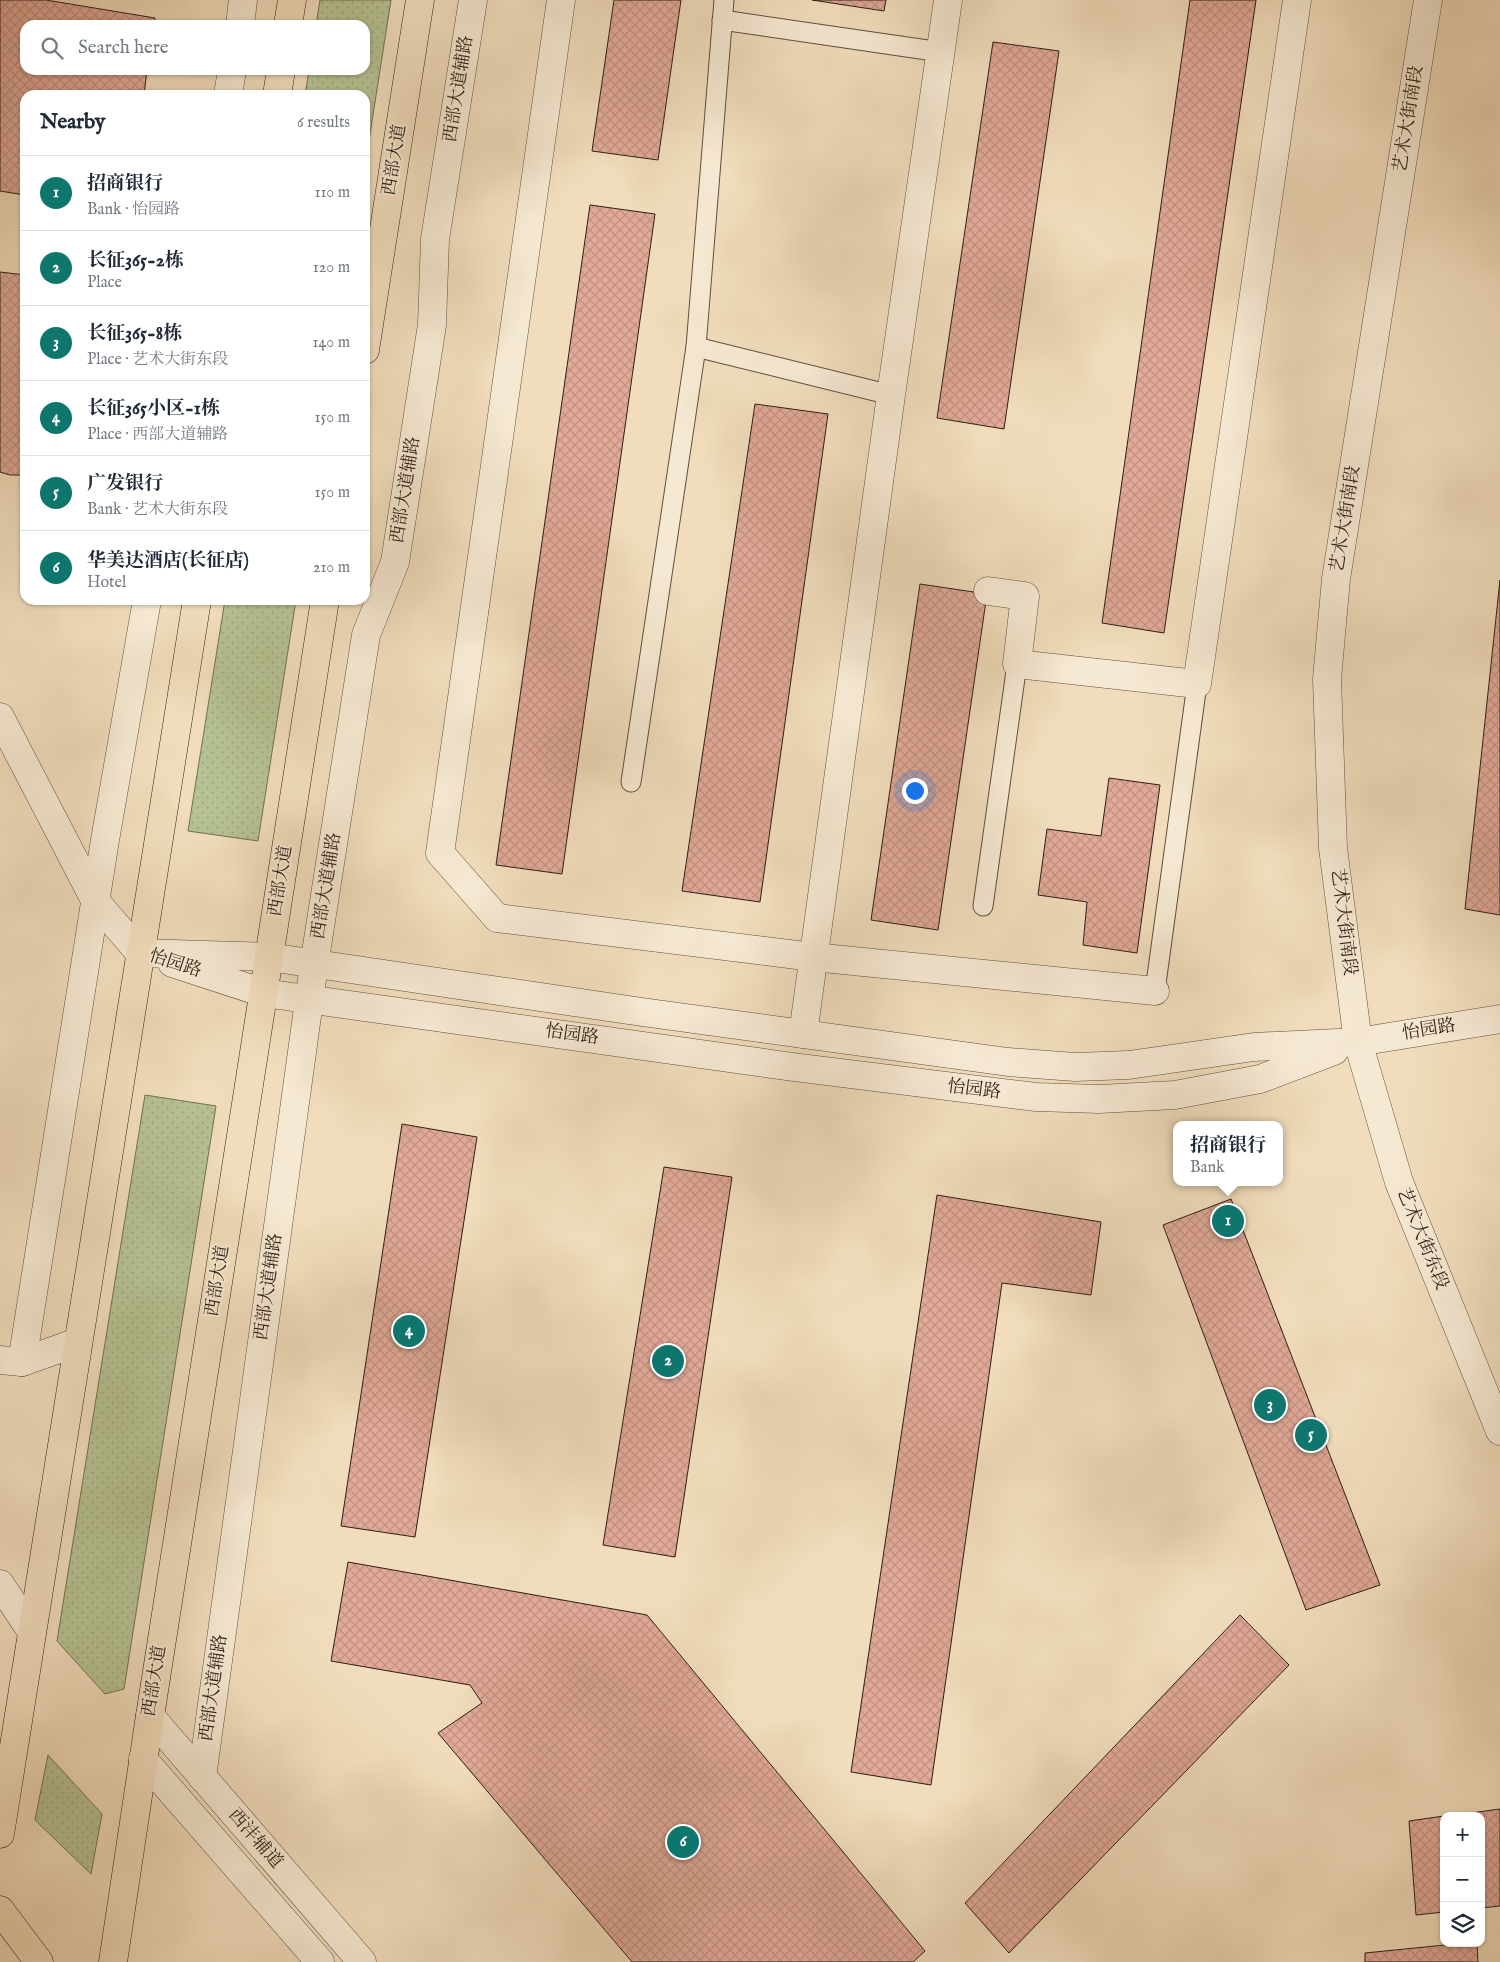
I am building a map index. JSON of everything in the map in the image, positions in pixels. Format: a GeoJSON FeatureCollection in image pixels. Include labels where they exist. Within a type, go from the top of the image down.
{"type":"FeatureCollection","features":[{"type":"Feature","properties":{"kind":"main road"},"geometry":{"type":"LineString","coordinates":[[289,20],[292,0]]}},
{"type":"Feature","properties":{"kind":"main road","name":"西部大道"},"geometry":{"type":"LineString","coordinates":[[370,318],[420,0]]}},
{"type":"Feature","properties":{"kind":"main road"},"geometry":{"type":"LineString","coordinates":[[278,90],[280,75]]}},
{"type":"Feature","properties":{"kind":"main road"},"geometry":{"type":"LineString","coordinates":[[0,1834],[196,605]]}},
{"type":"Feature","properties":{"kind":"main road","name":"西部大道"},"geometry":{"type":"LineString","coordinates":[[113,1962],[143,1759],[325,605]]}},
{"type":"Feature","properties":{"kind":"main road"},"geometry":{"type":"LineString","coordinates":[[0,1910],[39,1962]]}},
{"type":"Feature","properties":{"kind":"street"},"geometry":{"type":"LineString","coordinates":[[241,20],[244,0]]}},
{"type":"Feature","properties":{"kind":"street","name":"西部大道辅路"},"geometry":{"type":"LineString","coordinates":[[202,1778],[314,965],[366,635],[395,562],[432,325],[436,239],[473,0]]}},
{"type":"Feature","properties":{"kind":"street"},"geometry":{"type":"LineString","coordinates":[[562,0],[440,854],[497,918],[813,957],[1155,991]]}},
{"type":"Feature","properties":{"kind":"street"},"geometry":{"type":"LineString","coordinates":[[802,1034],[948,0]]}},
{"type":"Feature","properties":{"kind":"street"},"geometry":{"type":"LineString","coordinates":[[988,590],[1024,596],[1017,664],[1197,684],[1297,0]]}},
{"type":"Feature","properties":{"kind":"street","name":"艺术大街南段"},"geometry":{"type":"LineString","coordinates":[[1358,1042],[1333,848],[1327,679],[1336,579],[1428,0]]}},
{"type":"Feature","properties":{"kind":"street"},"geometry":{"type":"LineString","coordinates":[[229,90],[231,75]]}},
{"type":"Feature","properties":{"kind":"street"},"geometry":{"type":"LineString","coordinates":[[78,1342],[11,1361],[96,902],[145,605]]}},
{"type":"Feature","properties":{"kind":"street"},"geometry":{"type":"LineString","coordinates":[[0,717],[96,902],[140,953]]}},
{"type":"Feature","properties":{"kind":"street","name":"怡园路"},"geometry":{"type":"LineString","coordinates":[[140,953],[264,993],[793,1067],[1036,1097],[1099,1099],[1175,1095],[1260,1079],[1358,1042]]}},
{"type":"Feature","properties":{"kind":"street","name":"怡园路"},"geometry":{"type":"LineString","coordinates":[[140,953],[269,957],[802,1034],[1008,1062],[1075,1067],[1128,1065],[1254,1047],[1358,1042],[1500,1019]]}},
{"type":"Feature","properties":{"kind":"street","name":"艺术大街东段"},"geometry":{"type":"LineString","coordinates":[[1358,1042],[1399,1182],[1500,1430]]}},
{"type":"Feature","properties":{"kind":"street"},"geometry":{"type":"LineString","coordinates":[[0,1584],[32,1632]]}},
{"type":"Feature","properties":{"kind":"street","name":"西沣辅道"},"geometry":{"type":"LineString","coordinates":[[150,1716],[362,1962]]}},
{"type":"Feature","properties":{"kind":"street","name":"西沣辅道"},"geometry":{"type":"LineString","coordinates":[[143,1759],[320,1962]]}},
{"type":"Feature","properties":{"kind":"lane"},"geometry":{"type":"LineString","coordinates":[[631,782],[696,347],[724,0]]}},
{"type":"Feature","properties":{"kind":"lane"},"geometry":{"type":"LineString","coordinates":[[722,20],[940,52]]}},
{"type":"Feature","properties":{"kind":"lane"},"geometry":{"type":"LineString","coordinates":[[696,347],[891,395]]}},
{"type":"Feature","properties":{"kind":"lane"},"geometry":{"type":"LineString","coordinates":[[983,906],[1017,664]]}},
{"type":"Feature","properties":{"kind":"lane"},"geometry":{"type":"LineString","coordinates":[[1155,991],[1197,684]]}},
{"type":"Feature","properties":{"kind":"green space"},"geometry":{"type":"Polygon","coordinates":[[[320,0],[391,0],[370,134],[370,90],[306,90],[308,75],[370,75],[370,20],[317,20],[320,0]]]}},
{"type":"Feature","properties":{"kind":"green space"},"geometry":{"type":"Polygon","coordinates":[[[224,605],[295,605],[258,841],[188,831],[224,605]]]}},
{"type":"Feature","properties":{"kind":"green space"},"geometry":{"type":"Polygon","coordinates":[[[145,1095],[216,1106],[124,1689],[105,1694],[57,1641],[145,1095]]]}},
{"type":"Feature","properties":{"kind":"green space"},"geometry":{"type":"Polygon","coordinates":[[[48,1755],[102,1814],[91,1874],[35,1820],[48,1755]]]}},
{"type":"Feature","properties":{"kind":"building"},"geometry":{"type":"Polygon","coordinates":[[[0,0],[46,0],[155,18],[155,20],[20,20],[20,75],[146,75],[145,90],[20,90],[20,194],[0,191],[0,0]]]}},
{"type":"Feature","properties":{"kind":"building"},"geometry":{"type":"Polygon","coordinates":[[[614,0],[681,0],[658,160],[592,151],[614,0]]]}},
{"type":"Feature","properties":{"kind":"building"},"geometry":{"type":"Polygon","coordinates":[[[812,0],[886,0],[884,11],[812,0]]]}},
{"type":"Feature","properties":{"kind":"building"},"geometry":{"type":"Polygon","coordinates":[[[1190,0],[1256,0],[1164,633],[1102,623],[1190,0]]]}},
{"type":"Feature","properties":{"kind":"building"},"geometry":{"type":"Polygon","coordinates":[[[993,42],[1059,51],[1004,429],[937,418],[993,42]]]}},
{"type":"Feature","properties":{"kind":"building"},"geometry":{"type":"Polygon","coordinates":[[[590,205],[655,214],[562,874],[496,865],[590,205]]]}},
{"type":"Feature","properties":{"kind":"building"},"geometry":{"type":"Polygon","coordinates":[[[0,272],[20,274],[20,475],[0,472],[0,272]]]}},
{"type":"Feature","properties":{"kind":"building"},"geometry":{"type":"Polygon","coordinates":[[[755,404],[828,414],[760,902],[682,891],[755,404]]]}},
{"type":"Feature","properties":{"kind":"building"},"geometry":{"type":"Polygon","coordinates":[[[1500,580],[1500,915],[1465,909],[1500,580]]]}},
{"type":"Feature","properties":{"kind":"building"},"geometry":{"type":"Polygon","coordinates":[[[920,584],[987,594],[938,930],[871,920],[920,584]]]}},
{"type":"Feature","properties":{"kind":"building"},"geometry":{"type":"Polygon","coordinates":[[[1109,778],[1160,785],[1137,953],[1083,945],[1087,902],[1038,895],[1047,829],[1101,836],[1109,778]]]}},
{"type":"Feature","properties":{"kind":"building"},"geometry":{"type":"Polygon","coordinates":[[[402,1124],[477,1137],[415,1537],[341,1526],[402,1124]]]}},
{"type":"Feature","properties":{"kind":"building"},"geometry":{"type":"Polygon","coordinates":[[[664,1167],[732,1177],[675,1557],[603,1545],[664,1167]]]}},
{"type":"Feature","properties":{"kind":"building"},"geometry":{"type":"Polygon","coordinates":[[[937,1195],[1101,1222],[1091,1295],[1002,1283],[931,1785],[851,1772],[937,1195]]]}},
{"type":"Feature","properties":{"kind":"building"},"geometry":{"type":"Polygon","coordinates":[[[1231,1199],[1380,1585],[1306,1610],[1163,1225],[1231,1199]]]}},
{"type":"Feature","properties":{"kind":"building"},"geometry":{"type":"Polygon","coordinates":[[[348,1562],[647,1615],[925,1951],[913,1962],[632,1962],[438,1733],[482,1703],[470,1685],[331,1661],[348,1562]]]}},
{"type":"Feature","properties":{"kind":"building"},"geometry":{"type":"Polygon","coordinates":[[[1240,1615],[1289,1665],[1009,1953],[965,1903],[1240,1615]]]}},
{"type":"Feature","properties":{"kind":"building"},"geometry":{"type":"Polygon","coordinates":[[[1500,1809],[1500,1906],[1485,1908],[1485,1812],[1478,1812],[1500,1809]]]}},
{"type":"Feature","properties":{"kind":"building"},"geometry":{"type":"Polygon","coordinates":[[[1440,1817],[1440,1912],[1416,1915],[1409,1821],[1440,1817]]]}},
{"type":"Feature","properties":{"kind":"building"},"geometry":{"type":"Polygon","coordinates":[[[1440,1946],[1477,1947],[1478,1962],[1365,1962],[1365,1953],[1440,1946]]]}},
{"type":"Feature","properties":{"kind":"place","name":"招商银行"},"geometry":{"type":"Point","coordinates":[1228,1221]}},
{"type":"Feature","properties":{"kind":"place","name":"长征365小区-1栋"},"geometry":{"type":"Point","coordinates":[409,1331]}},
{"type":"Feature","properties":{"kind":"place","name":"长征365-2栋"},"geometry":{"type":"Point","coordinates":[668,1361]}},
{"type":"Feature","properties":{"kind":"place","name":"长征365-8栋"},"geometry":{"type":"Point","coordinates":[1270,1405]}},
{"type":"Feature","properties":{"kind":"place","name":"广发银行"},"geometry":{"type":"Point","coordinates":[1311,1435]}},
{"type":"Feature","properties":{"kind":"place","name":"华美达酒店(长征店)"},"geometry":{"type":"Point","coordinates":[683,1842]}}]}
